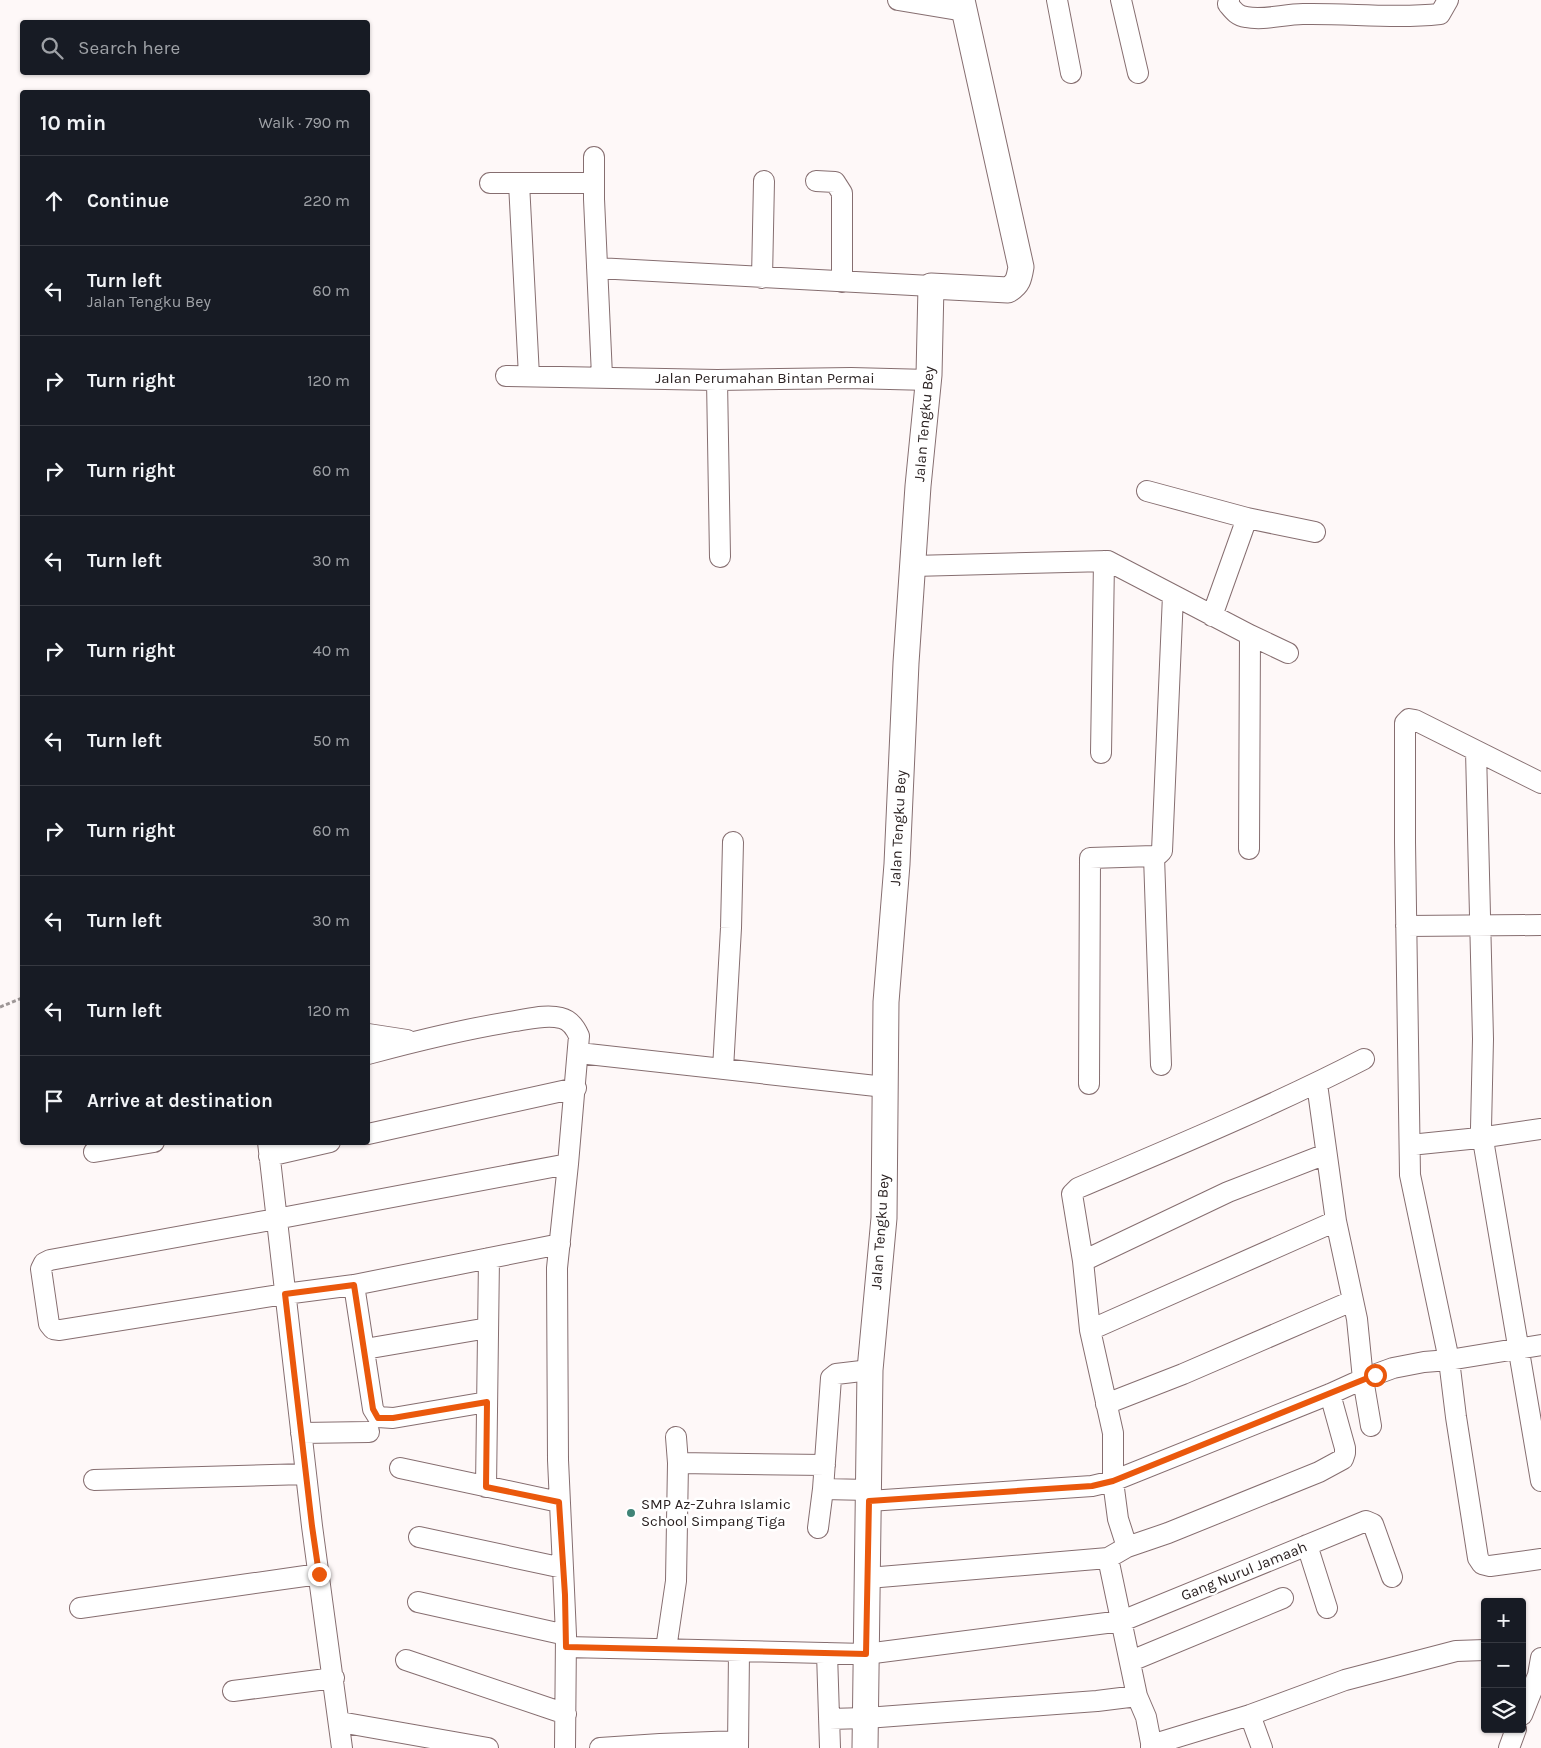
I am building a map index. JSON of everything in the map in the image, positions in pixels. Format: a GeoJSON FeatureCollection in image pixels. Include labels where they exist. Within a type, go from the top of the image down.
{"type":"FeatureCollection","features":[{"type":"Feature","properties":{"kind":"main road"},"geometry":{"type":"LineString","coordinates":[[931,286],[1008,290],[1016,285],[1021,267],[963,6]]}},
{"type":"Feature","properties":{"kind":"main road","name":"Jalan Tengku Bey"},"geometry":{"type":"LineString","coordinates":[[865,1748],[870,1370],[884,1218],[886,1002],[897,864],[906,663],[918,486],[928,380],[931,286]]}},
{"type":"Feature","properties":{"kind":"street"},"geometry":{"type":"LineString","coordinates":[[898,0],[963,6]]}},
{"type":"Feature","properties":{"kind":"street"},"geometry":{"type":"LineString","coordinates":[[1057,0],[1071,72]]}},
{"type":"Feature","properties":{"kind":"street"},"geometry":{"type":"LineString","coordinates":[[1121,0],[1138,72]]}},
{"type":"Feature","properties":{"kind":"street"},"geometry":{"type":"LineString","coordinates":[[1229,0],[1228,4],[1233,10],[1244,17],[1255,18],[1303,7],[1373,8],[1418,16],[1440,14],[1448,0]]}},
{"type":"Feature","properties":{"kind":"street"},"geometry":{"type":"LineString","coordinates":[[594,157],[596,268],[602,376]]}},
{"type":"Feature","properties":{"kind":"street"},"geometry":{"type":"LineString","coordinates":[[762,278],[764,181]]}},
{"type":"Feature","properties":{"kind":"street"},"geometry":{"type":"LineString","coordinates":[[816,181],[835,182],[842,193],[842,282]]}},
{"type":"Feature","properties":{"kind":"street"},"geometry":{"type":"LineString","coordinates":[[490,183],[594,183]]}},
{"type":"Feature","properties":{"kind":"street"},"geometry":{"type":"LineString","coordinates":[[519,183],[529,376]]}},
{"type":"Feature","properties":{"kind":"street"},"geometry":{"type":"LineString","coordinates":[[596,268],[931,286]]}},
{"type":"Feature","properties":{"kind":"street","name":"Jalan Perumahan Bintan Permai"},"geometry":{"type":"LineString","coordinates":[[506,376],[602,376],[716,380],[851,378],[928,380]]}},
{"type":"Feature","properties":{"kind":"street"},"geometry":{"type":"LineString","coordinates":[[716,380],[720,557]]}},
{"type":"Feature","properties":{"kind":"street"},"geometry":{"type":"LineString","coordinates":[[1147,491],[1247,518],[1315,532]]}},
{"type":"Feature","properties":{"kind":"street"},"geometry":{"type":"LineString","coordinates":[[1212,616],[1247,518]]}},
{"type":"Feature","properties":{"kind":"street"},"geometry":{"type":"LineString","coordinates":[[1101,753],[1104,561]]}},
{"type":"Feature","properties":{"kind":"street"},"geometry":{"type":"LineString","coordinates":[[913,566],[1108,561],[1250,636],[1288,653]]}},
{"type":"Feature","properties":{"kind":"street"},"geometry":{"type":"LineString","coordinates":[[1089,1084],[1090,858],[1154,856],[1162,851],[1173,595]]}},
{"type":"Feature","properties":{"kind":"street"},"geometry":{"type":"LineString","coordinates":[[1250,636],[1250,849]]}},
{"type":"Feature","properties":{"kind":"street"},"geometry":{"type":"LineString","coordinates":[[1541,783],[1415,720],[1409,719],[1405,723],[1410,1175],[1449,1360],[1478,1558],[1482,1564],[1490,1566],[1541,1559]]}},
{"type":"Feature","properties":{"kind":"street"},"geometry":{"type":"LineString","coordinates":[[1476,750],[1483,1039],[1481,1128],[1520,1348],[1541,1481]]}},
{"type":"Feature","properties":{"kind":"street"},"geometry":{"type":"LineString","coordinates":[[722,1069],[731,928],[733,842]]}},
{"type":"Feature","properties":{"kind":"street"},"geometry":{"type":"LineString","coordinates":[[1154,856],[1161,1064]]}},
{"type":"Feature","properties":{"kind":"street"},"geometry":{"type":"LineString","coordinates":[[1406,926],[1541,925]]}},
{"type":"Feature","properties":{"kind":"street"},"geometry":{"type":"LineString","coordinates":[[370,1053],[414,1041],[545,1017],[561,1018],[571,1022],[579,1036],[576,1088],[556,1268],[559,1502],[566,1641],[565,1748]]}},
{"type":"Feature","properties":{"kind":"street"},"geometry":{"type":"LineString","coordinates":[[370,1034],[414,1041]]}},
{"type":"Feature","properties":{"kind":"street"},"geometry":{"type":"LineString","coordinates":[[579,1053],[885,1087]]}},
{"type":"Feature","properties":{"kind":"street"},"geometry":{"type":"LineString","coordinates":[[1126,1547],[1118,1519],[1113,1481],[1113,1433],[1090,1330],[1083,1261],[1072,1198],[1074,1190],[1317,1084],[1364,1059]]}},
{"type":"Feature","properties":{"kind":"street"},"geometry":{"type":"LineString","coordinates":[[1317,1084],[1336,1221],[1357,1319],[1363,1379],[1371,1426]]}},
{"type":"Feature","properties":{"kind":"street"},"geometry":{"type":"LineString","coordinates":[[370,1134],[576,1088]]}},
{"type":"Feature","properties":{"kind":"street"},"geometry":{"type":"LineString","coordinates":[[1410,1145],[1483,1138],[1541,1129]]}},
{"type":"Feature","properties":{"kind":"street"},"geometry":{"type":"LineString","coordinates":[[94,1152],[136,1145]]}},
{"type":"Feature","properties":{"kind":"street"},"geometry":{"type":"LineString","coordinates":[[304,1145],[269,1149],[301,1433],[342,1748]]}},
{"type":"Feature","properties":{"kind":"street"},"geometry":{"type":"LineString","coordinates":[[1083,1261],[1228,1192],[1326,1154]]}},
{"type":"Feature","properties":{"kind":"street"},"geometry":{"type":"LineString","coordinates":[[560,1244],[354,1285],[285,1294],[60,1330],[53,1329],[49,1324],[41,1269],[44,1263],[50,1260],[568,1164]]}},
{"type":"Feature","properties":{"kind":"street"},"geometry":{"type":"LineString","coordinates":[[1090,1330],[1336,1221]]}},
{"type":"Feature","properties":{"kind":"street"},"geometry":{"type":"LineString","coordinates":[[486,1487],[489,1258]]}},
{"type":"Feature","properties":{"kind":"street"},"geometry":{"type":"LineString","coordinates":[[354,1285],[373,1409],[378,1418],[393,1418],[487,1402]]}},
{"type":"Feature","properties":{"kind":"street"},"geometry":{"type":"LineString","coordinates":[[1106,1404],[1183,1374],[1352,1301]]}},
{"type":"Feature","properties":{"kind":"street"},"geometry":{"type":"LineString","coordinates":[[365,1349],[488,1328]]}},
{"type":"Feature","properties":{"kind":"street"},"geometry":{"type":"LineString","coordinates":[[823,1489],[869,1495],[1092,1486],[1113,1481],[1393,1368],[1541,1345]]}},
{"type":"Feature","properties":{"kind":"street"},"geometry":{"type":"LineString","coordinates":[[818,1528],[823,1489],[831,1378],[836,1374],[870,1370]]}},
{"type":"Feature","properties":{"kind":"street"},"geometry":{"type":"LineString","coordinates":[[868,1578],[1108,1558],[1126,1547],[1238,1506],[1319,1472],[1343,1458],[1344,1448],[1330,1394]]}},
{"type":"Feature","properties":{"kind":"street"},"geometry":{"type":"LineString","coordinates":[[301,1433],[369,1432]]}},
{"type":"Feature","properties":{"kind":"street"},"geometry":{"type":"LineString","coordinates":[[666,1649],[676,1581],[678,1464],[676,1437]]}},
{"type":"Feature","properties":{"kind":"street"},"geometry":{"type":"LineString","coordinates":[[678,1464],[825,1465]]}},
{"type":"Feature","properties":{"kind":"street"},"geometry":{"type":"LineString","coordinates":[[400,1468],[559,1502]]}},
{"type":"Feature","properties":{"kind":"street"},"geometry":{"type":"LineString","coordinates":[[94,1480],[239,1474],[306,1474]]}},
{"type":"Feature","properties":{"kind":"street","name":"Gang Nurul Jamaah"},"geometry":{"type":"LineString","coordinates":[[418,1602],[566,1641],[666,1649],[866,1654],[1122,1621],[1366,1520],[1373,1524],[1392,1577]]}},
{"type":"Feature","properties":{"kind":"street"},"geometry":{"type":"LineString","coordinates":[[419,1537],[563,1568]]}},
{"type":"Feature","properties":{"kind":"street"},"geometry":{"type":"LineString","coordinates":[[1308,1545],[1327,1608]]}},
{"type":"Feature","properties":{"kind":"street"},"geometry":{"type":"LineString","coordinates":[[1108,1558],[1137,1696],[1146,1717],[1151,1747],[1250,1715],[1345,1680],[1456,1652],[1481,1650]]}},
{"type":"Feature","properties":{"kind":"street"},"geometry":{"type":"LineString","coordinates":[[80,1608],[319,1574]]}},
{"type":"Feature","properties":{"kind":"street"},"geometry":{"type":"LineString","coordinates":[[1131,1661],[1283,1598]]}},
{"type":"Feature","properties":{"kind":"street"},"geometry":{"type":"LineString","coordinates":[[600,1748],[738,1745],[739,1651]]}},
{"type":"Feature","properties":{"kind":"street"},"geometry":{"type":"LineString","coordinates":[[828,1653],[830,1748]]}},
{"type":"Feature","properties":{"kind":"street"},"geometry":{"type":"LineString","coordinates":[[1526,1657],[1540,1667],[1526,1704]]}},
{"type":"Feature","properties":{"kind":"street"},"geometry":{"type":"LineString","coordinates":[[406,1660],[566,1714]]}},
{"type":"Feature","properties":{"kind":"street"},"geometry":{"type":"LineString","coordinates":[[233,1691],[334,1678]]}},
{"type":"Feature","properties":{"kind":"street"},"geometry":{"type":"LineString","coordinates":[[829,1718],[866,1718],[1097,1701],[1137,1696]]}},
{"type":"Feature","properties":{"kind":"street"},"geometry":{"type":"LineString","coordinates":[[1250,1715],[1262,1748]]}},
{"type":"Feature","properties":{"kind":"street"},"geometry":{"type":"LineString","coordinates":[[340,1722],[488,1748]]}},
{"type":"Feature","properties":{"kind":"street"},"geometry":{"type":"LineString","coordinates":[[1509,1748],[1515,1733]]}},
{"type":"Feature","properties":{"kind":"path"},"geometry":{"type":"LineString","coordinates":[[0,1007],[20,999]]}},
{"type":"Feature","properties":{"kind":"place","name":"SMP Az-Zuhra Islamic School Simpang Tiga"},"geometry":{"type":"Point","coordinates":[631,1513]}},
{"type":"Feature","properties":{"kind":"route"},"geometry":{"type":"LineString","coordinates":[[319,1574],[285,1294],[354,1285],[373,1409],[378,1418],[393,1418],[487,1402],[486,1487],[559,1502],[565,1595],[566,1647],[866,1654],[869,1501],[1092,1486],[1113,1481],[1375,1375]]}}]}
